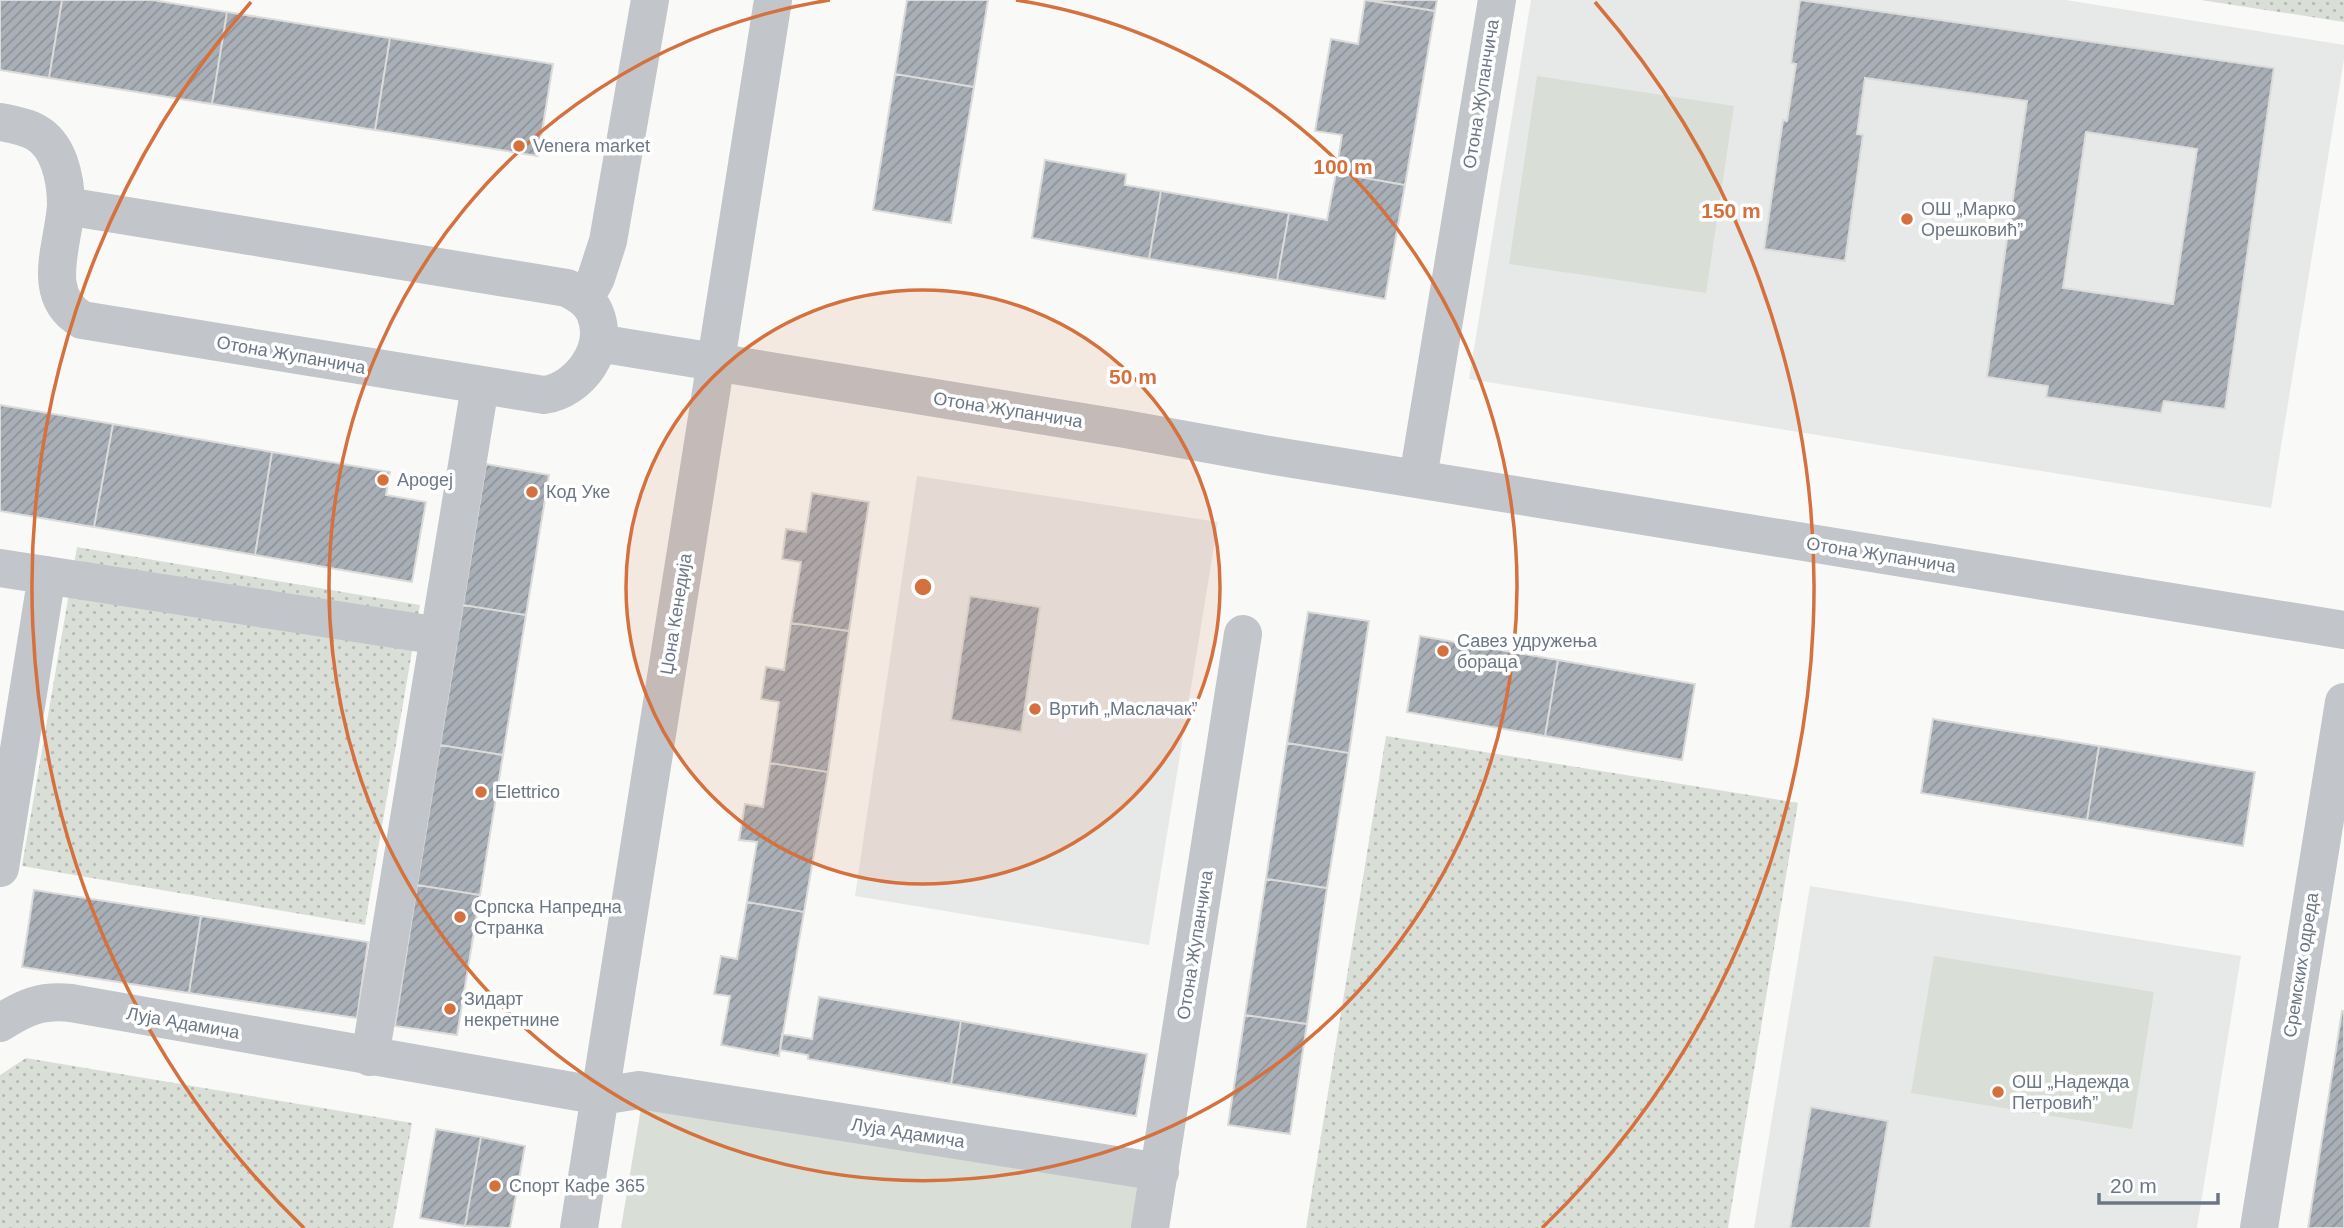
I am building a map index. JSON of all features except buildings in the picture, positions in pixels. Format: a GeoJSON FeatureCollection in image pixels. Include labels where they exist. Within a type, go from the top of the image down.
{"type":"FeatureCollection","features":[{"type":"Feature","properties":{"kind":"street"},"geometry":{"type":"LineString","coordinates":[[585,298],[596,278],[608,241],[650,0]]}},
{"type":"Feature","properties":{"kind":"street","name":"Џона Кенедија"},"geometry":{"type":"LineString","coordinates":[[579,1228],[773,0]]}},
{"type":"Feature","properties":{"kind":"street","name":"Отона Жупанчича"},"geometry":{"type":"LineString","coordinates":[[1418,478],[1497,0]]}},
{"type":"Feature","properties":{"kind":"street","name":"Отона Жупанчича"},"geometry":{"type":"LineString","coordinates":[[0,122],[23,126],[43,136],[50,143],[64,177],[66,206],[56,272],[62,302],[71,313],[82,320],[544,395],[557,393],[582,376],[598,343],[1125,429],[1269,456],[2344,630]]}},
{"type":"Feature","properties":{"kind":"street"},"geometry":{"type":"LineString","coordinates":[[66,206],[567,288],[585,298],[596,313],[598,343]]}},
{"type":"Feature","properties":{"kind":"street"},"geometry":{"type":"LineString","coordinates":[[370,1057],[480,386]]}},
{"type":"Feature","properties":{"kind":"street"},"geometry":{"type":"LineString","coordinates":[[0,568],[440,636]]}},
{"type":"Feature","properties":{"kind":"street"},"geometry":{"type":"LineString","coordinates":[[0,868],[47,575]]}},
{"type":"Feature","properties":{"kind":"street","name":"Отона Жупанчича"},"geometry":{"type":"LineString","coordinates":[[1160,1172],[1243,634]]}},
{"type":"Feature","properties":{"kind":"street","name":"Сремских одреда"},"geometry":{"type":"LineString","coordinates":[[2259,1228],[2344,702]]}},
{"type":"Feature","properties":{"kind":"street","name":"Луја Адамича"},"geometry":{"type":"LineString","coordinates":[[0,1023],[33,1005],[52,1001],[601,1096],[639,1090],[1160,1172]]}},
{"type":"Feature","properties":{"kind":"street"},"geometry":{"type":"LineString","coordinates":[[1150,1228],[1160,1172]]}},
{"type":"Feature","properties":{"kind":"shaded area","name":"ОШ „Марко Орешковић”"},"geometry":{"type":"Polygon","coordinates":[[[1531,0],[2066,0],[2344,45],[2344,59],[2271,508],[1469,379],[1531,0]]]}},
{"type":"Feature","properties":{"kind":"shaded area"},"geometry":{"type":"Polygon","coordinates":[[[2201,0],[2344,0],[2344,22],[2201,0]]]}},
{"type":"Feature","properties":{"kind":"shaded area"},"geometry":{"type":"Polygon","coordinates":[[[1537,76],[1734,106],[1706,293],[1509,264],[1537,76]]]}},
{"type":"Feature","properties":{"kind":"shaded area","name":"Вртић „Маслачак”"},"geometry":{"type":"Polygon","coordinates":[[[917,476],[1218,522],[1149,945],[855,896],[917,476]]]}},
{"type":"Feature","properties":{"kind":"shaded area"},"geometry":{"type":"Polygon","coordinates":[[[77,547],[420,605],[365,925],[22,866],[77,547]]]}},
{"type":"Feature","properties":{"kind":"shaded area"},"geometry":{"type":"Polygon","coordinates":[[[1386,736],[1798,803],[1728,1228],[1306,1228],[1386,736]]]}},
{"type":"Feature","properties":{"kind":"shaded area","name":"ОШ „Надежда Петровић”"},"geometry":{"type":"Polygon","coordinates":[[[1810,886],[2241,956],[2197,1228],[1754,1228],[1810,886]]]}},
{"type":"Feature","properties":{"kind":"shaded area"},"geometry":{"type":"Polygon","coordinates":[[[1934,956],[2154,992],[2132,1129],[1911,1093],[1934,956]]]}},
{"type":"Feature","properties":{"kind":"shaded area"},"geometry":{"type":"Polygon","coordinates":[[[26,1058],[412,1123],[393,1228],[0,1228],[0,1075],[26,1058]]]}},
{"type":"Feature","properties":{"kind":"shaded area"},"geometry":{"type":"Polygon","coordinates":[[[641,1108],[1144,1187],[1138,1228],[621,1228],[641,1108]]]}},
{"type":"Feature","properties":{"kind":"place","name":"Venera market"},"geometry":{"type":"Point","coordinates":[519,146]}},
{"type":"Feature","properties":{"kind":"place","name":"ОШ „Марко Орешковић”"},"geometry":{"type":"Point","coordinates":[1907,219]}},
{"type":"Feature","properties":{"kind":"place","name":"Apogej"},"geometry":{"type":"Point","coordinates":[383,480]}},
{"type":"Feature","properties":{"kind":"place","name":"Код Уке"},"geometry":{"type":"Point","coordinates":[532,492]}},
{"type":"Feature","properties":{"kind":"place","name":"Савез удружења бораца"},"geometry":{"type":"Point","coordinates":[1443,651]}},
{"type":"Feature","properties":{"kind":"place","name":"Вртић „Маслачак”"},"geometry":{"type":"Point","coordinates":[1035,709]}},
{"type":"Feature","properties":{"kind":"place","name":"Elettrico"},"geometry":{"type":"Point","coordinates":[481,792]}},
{"type":"Feature","properties":{"kind":"place","name":"Српска Напредна Странка"},"geometry":{"type":"Point","coordinates":[460,917]}},
{"type":"Feature","properties":{"kind":"place","name":"Зидарт некретнине"},"geometry":{"type":"Point","coordinates":[450,1009]}},
{"type":"Feature","properties":{"kind":"place","name":"ОШ „Надежда Петровић”"},"geometry":{"type":"Point","coordinates":[1998,1092]}},
{"type":"Feature","properties":{"kind":"place","name":"Спорт Кафе 365"},"geometry":{"type":"Point","coordinates":[495,1186]}}]}
